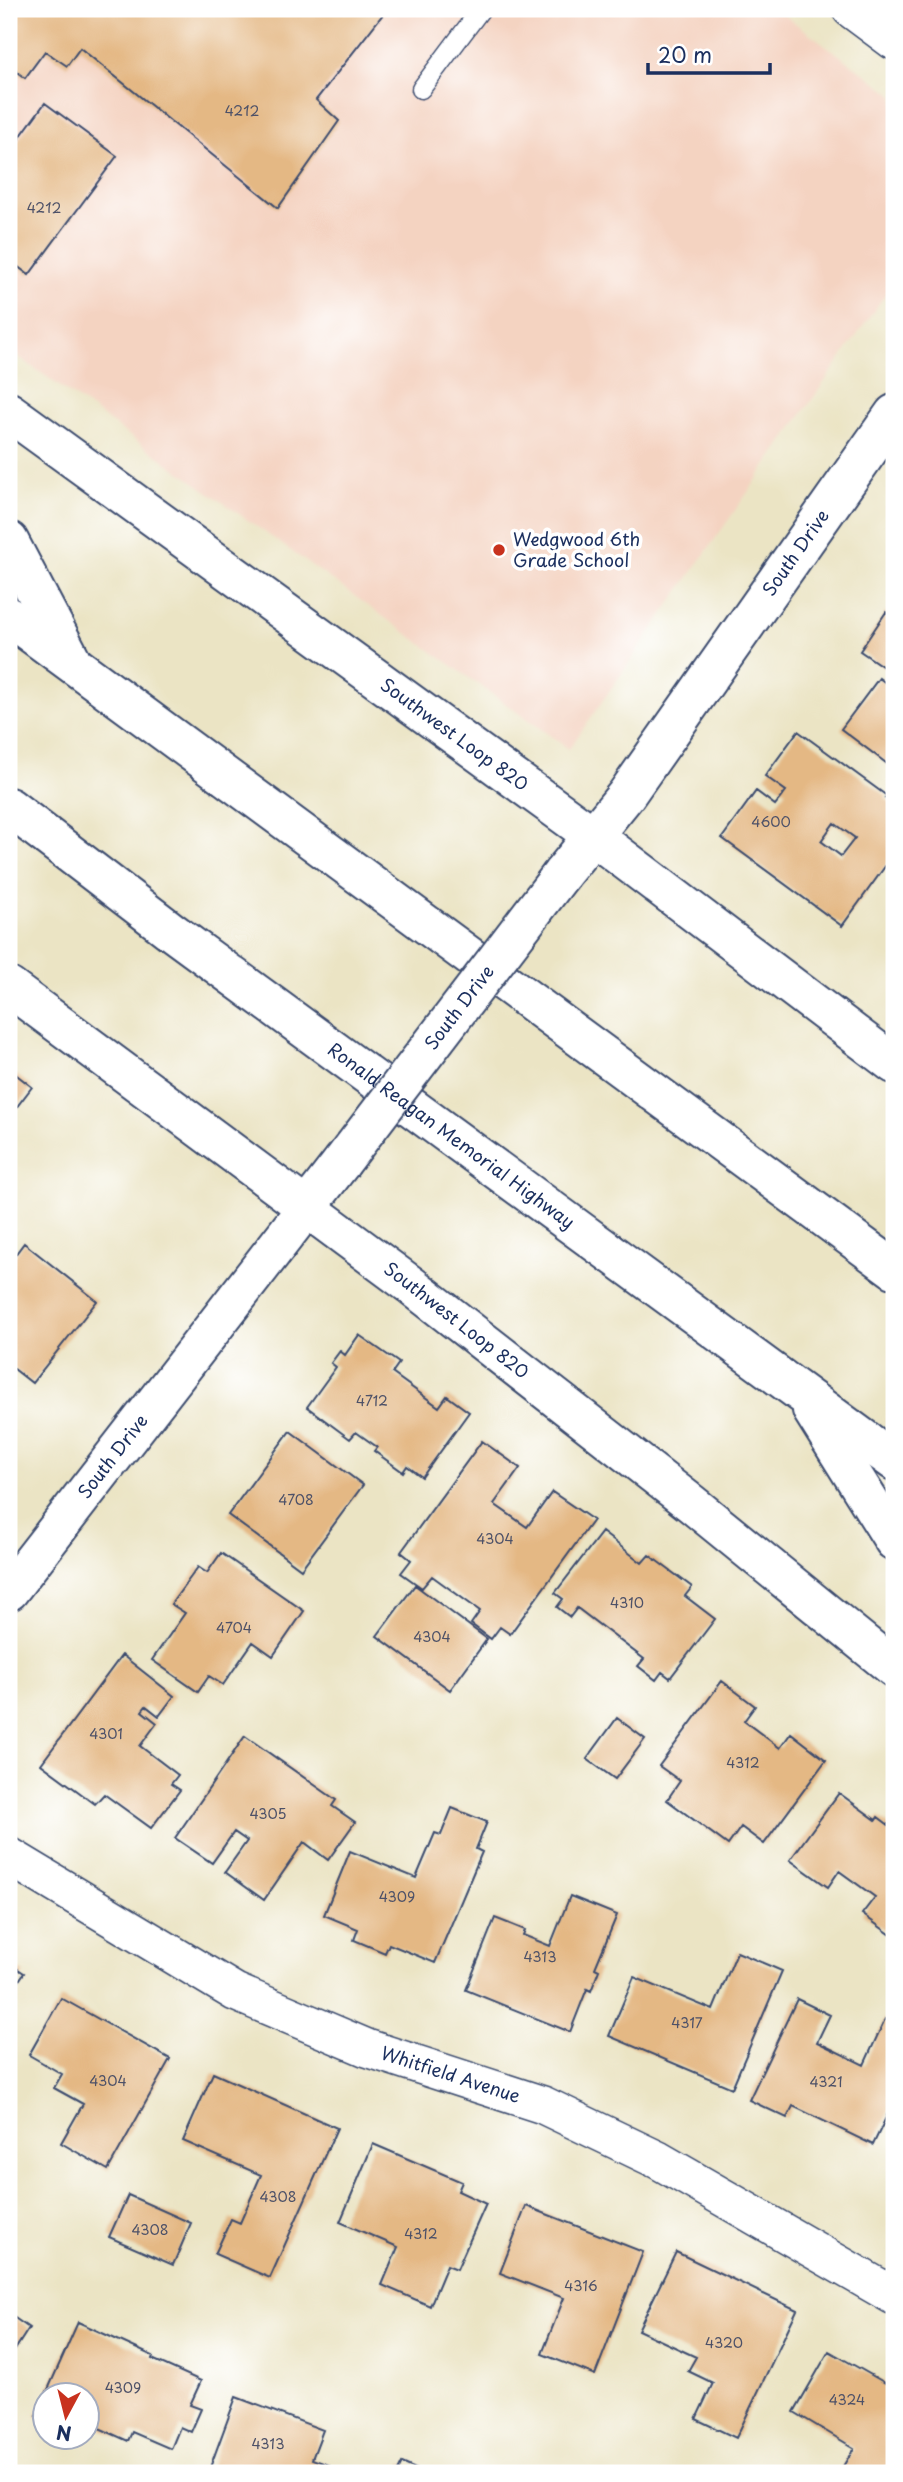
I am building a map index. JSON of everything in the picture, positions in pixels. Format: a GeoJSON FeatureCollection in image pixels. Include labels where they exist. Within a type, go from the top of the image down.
{"type":"FeatureCollection","features":[{"type":"Feature","properties":{"kind":"main road","name":"Southwest Loop 820"},"geometry":{"type":"LineString","coordinates":[[9,412],[592,835],[894,1064]]}},
{"type":"Feature","properties":{"kind":"main road","name":"South Drive"},"geometry":{"type":"LineString","coordinates":[[9,1591],[634,784],[894,414]]}},
{"type":"Feature","properties":{"kind":"main road"},"geometry":{"type":"LineString","coordinates":[[9,541],[76,667]]}},
{"type":"Feature","properties":{"kind":"main road"},"geometry":{"type":"LineString","coordinates":[[9,617],[894,1269]]}},
{"type":"Feature","properties":{"kind":"main road","name":"Ronald Reagan Memorial Highway"},"geometry":{"type":"LineString","coordinates":[[9,807],[172,931],[894,1461]]}},
{"type":"Feature","properties":{"kind":"main road","name":"Southwest Loop 820"},"geometry":{"type":"LineString","coordinates":[[9,987],[307,1207],[692,1504],[894,1668]]}},
{"type":"Feature","properties":{"kind":"main road"},"geometry":{"type":"LineString","coordinates":[[800,1391],[894,1541]]}},
{"type":"Feature","properties":{"kind":"street"},"geometry":{"type":"LineString","coordinates":[[851,9],[894,41]]}},
{"type":"Feature","properties":{"kind":"street","name":"Whitfield Avenue"},"geometry":{"type":"LineString","coordinates":[[9,1856],[235,1993],[367,2048],[543,2105],[658,2160],[894,2296]]}},
{"type":"Feature","properties":{"kind":"lane"},"geometry":{"type":"LineString","coordinates":[[421,89],[481,9]]}},
{"type":"Feature","properties":{"kind":"shaded area","name":"Wedgwood 6th Grade School"},"geometry":{"type":"Polygon","coordinates":[[[9,9],[776,9],[894,95],[894,282],[569,749],[9,350],[9,9]]]}},
{"type":"Feature","properties":{"kind":"building"},"geometry":{"type":"Polygon","coordinates":[[[9,9],[387,9],[316,100],[339,121],[278,208],[80,48],[67,66],[45,51],[25,78],[9,66],[9,9]]]}},
{"type":"Feature","properties":{"kind":"building"},"geometry":{"type":"Polygon","coordinates":[[[45,103],[117,156],[29,275],[9,260],[9,152],[45,103]]]}},
{"type":"Feature","properties":{"kind":"building"},"geometry":{"type":"Polygon","coordinates":[[[886,612],[894,617],[894,674],[860,651],[886,612]]]}},
{"type":"Feature","properties":{"kind":"building"},"geometry":{"type":"Polygon","coordinates":[[[879,678],[894,689],[894,769],[841,729],[879,678]]]}},
{"type":"Feature","properties":{"kind":"building"},"geometry":{"type":"Polygon","coordinates":[[[798,731],[887,796],[885,798],[894,805],[894,854],[842,926],[722,838],[756,791],[775,805],[786,791],[765,776],[798,731]],[[834,823],[821,841],[841,856],[855,838],[834,823]]]}},
{"type":"Feature","properties":{"kind":"building"},"geometry":{"type":"Polygon","coordinates":[[[9,1069],[32,1087],[9,1117],[9,1069]]]}},
{"type":"Feature","properties":{"kind":"building"},"geometry":{"type":"Polygon","coordinates":[[[24,1243],[97,1301],[32,1383],[9,1365],[9,1263],[24,1243]]]}},
{"type":"Feature","properties":{"kind":"building"},"geometry":{"type":"Polygon","coordinates":[[[359,1335],[399,1363],[392,1373],[439,1407],[447,1396],[469,1412],[422,1477],[407,1466],[403,1472],[374,1451],[377,1447],[356,1432],[350,1439],[307,1407],[336,1367],[331,1363],[340,1351],[345,1355],[359,1335]]]}},
{"type":"Feature","properties":{"kind":"building"},"geometry":{"type":"Polygon","coordinates":[[[290,1431],[363,1485],[301,1569],[228,1515],[290,1431]]]}},
{"type":"Feature","properties":{"kind":"building"},"geometry":{"type":"Polygon","coordinates":[[[482,1441],[520,1468],[494,1504],[527,1527],[552,1492],[593,1520],[510,1634],[500,1627],[491,1639],[471,1624],[480,1611],[432,1576],[422,1588],[401,1573],[411,1560],[401,1552],[482,1441]]]}},
{"type":"Feature","properties":{"kind":"building"},"geometry":{"type":"Polygon","coordinates":[[[602,1532],[642,1563],[649,1555],[692,1587],[685,1596],[715,1619],[670,1678],[662,1672],[656,1680],[638,1666],[644,1659],[577,1608],[570,1617],[557,1607],[563,1599],[555,1593],[602,1532]]]}},
{"type":"Feature","properties":{"kind":"building"},"geometry":{"type":"Polygon","coordinates":[[[221,1553],[304,1611],[273,1656],[253,1642],[223,1685],[209,1676],[198,1692],[152,1660],[185,1613],[171,1604],[198,1567],[207,1573],[221,1553]]]}},
{"type":"Feature","properties":{"kind":"building"},"geometry":{"type":"Polygon","coordinates":[[[415,1585],[487,1639],[450,1690],[377,1636],[415,1585]]]}},
{"type":"Feature","properties":{"kind":"building"},"geometry":{"type":"Polygon","coordinates":[[[122,1655],[174,1696],[159,1716],[146,1706],[142,1711],[157,1723],[140,1746],[178,1775],[171,1784],[180,1790],[151,1828],[104,1794],[95,1804],[41,1764],[122,1655]]]}},
{"type":"Feature","properties":{"kind":"building"},"geometry":{"type":"Polygon","coordinates":[[[722,1681],[755,1706],[744,1721],[780,1748],[791,1733],[826,1760],[764,1844],[741,1827],[728,1845],[667,1800],[680,1781],[659,1766],[722,1681]]]}},
{"type":"Feature","properties":{"kind":"building"},"geometry":{"type":"Polygon","coordinates":[[[617,1718],[645,1739],[615,1779],[587,1759],[617,1718]]]}},
{"type":"Feature","properties":{"kind":"building"},"geometry":{"type":"Polygon","coordinates":[[[245,1736],[336,1800],[332,1806],[355,1822],[328,1860],[304,1842],[264,1900],[225,1872],[247,1841],[234,1832],[212,1863],[175,1838],[245,1736]]]}},
{"type":"Feature","properties":{"kind":"building"},"geometry":{"type":"Polygon","coordinates":[[[839,1793],[876,1820],[878,1817],[894,1829],[894,1937],[862,1914],[875,1897],[839,1871],[828,1887],[790,1860],[839,1793]]]}},
{"type":"Feature","properties":{"kind":"building"},"geometry":{"type":"Polygon","coordinates":[[[452,1808],[487,1822],[476,1849],[482,1852],[435,1963],[389,1944],[385,1953],[354,1940],[358,1929],[324,1915],[350,1851],[416,1878],[435,1833],[441,1835],[452,1808]]]}},
{"type":"Feature","properties":{"kind":"building"},"geometry":{"type":"Polygon","coordinates":[[[570,1896],[617,1915],[595,1968],[599,1970],[591,1991],[587,1989],[570,2032],[466,1990],[495,1918],[525,1930],[523,1935],[550,1946],[570,1896]]]}},
{"type":"Feature","properties":{"kind":"building"},"geometry":{"type":"Polygon","coordinates":[[[737,1952],[782,1971],[732,2088],[609,2036],[634,1977],[713,2010],[737,1952]]]}},
{"type":"Feature","properties":{"kind":"building"},"geometry":{"type":"Polygon","coordinates":[[[9,1963],[24,1973],[9,1995],[9,1963]]]}},
{"type":"Feature","properties":{"kind":"building"},"geometry":{"type":"Polygon","coordinates":[[[61,1998],[170,2059],[108,2170],[61,2143],[83,2104],[54,2088],[62,2074],[29,2055],[61,1998]]]}},
{"type":"Feature","properties":{"kind":"building"},"geometry":{"type":"Polygon","coordinates":[[[797,1999],[830,2015],[817,2042],[864,2065],[885,2019],[894,2023],[894,2101],[873,2145],[793,2106],[787,2118],[749,2100],[797,1999]]]}},
{"type":"Feature","properties":{"kind":"building"},"geometry":{"type":"Polygon","coordinates":[[[213,2073],[337,2128],[270,2278],[215,2254],[231,2219],[240,2223],[261,2175],[183,2141],[213,2073]]]}},
{"type":"Feature","properties":{"kind":"building"},"geometry":{"type":"Polygon","coordinates":[[[373,2144],[462,2182],[458,2191],[486,2204],[457,2269],[447,2265],[430,2306],[382,2285],[398,2247],[340,2222],[373,2144]]]}},
{"type":"Feature","properties":{"kind":"building"},"geometry":{"type":"Polygon","coordinates":[[[128,2195],[191,2223],[173,2265],[109,2237],[128,2195]]]}},
{"type":"Feature","properties":{"kind":"building"},"geometry":{"type":"Polygon","coordinates":[[[526,2206],[643,2252],[595,2375],[542,2354],[564,2298],[500,2273],[526,2206]]]}},
{"type":"Feature","properties":{"kind":"building"},"geometry":{"type":"Polygon","coordinates":[[[676,2252],[797,2310],[736,2438],[696,2419],[713,2383],[688,2371],[696,2357],[638,2330],[676,2252]]]}},
{"type":"Feature","properties":{"kind":"building"},"geometry":{"type":"Polygon","coordinates":[[[9,2314],[29,2328],[9,2359],[9,2314]]]}},
{"type":"Feature","properties":{"kind":"building"},"geometry":{"type":"Polygon","coordinates":[[[78,2322],[201,2381],[190,2405],[201,2409],[191,2432],[180,2427],[171,2449],[132,2432],[128,2441],[102,2429],[102,2380],[52,2380],[78,2322]]]}},
{"type":"Feature","properties":{"kind":"building"},"geometry":{"type":"Polygon","coordinates":[[[829,2351],[894,2388],[894,2473],[839,2473],[854,2448],[794,2412],[829,2351]]]}},
{"type":"Feature","properties":{"kind":"building"},"geometry":{"type":"Polygon","coordinates":[[[236,2397],[323,2430],[312,2459],[329,2465],[326,2473],[208,2473],[236,2397]]]}},
{"type":"Feature","properties":{"kind":"building"},"geometry":{"type":"Polygon","coordinates":[[[402,2463],[424,2473],[397,2473],[402,2463]]]}},
{"type":"Feature","properties":{"kind":"place","name":"Wedgwood 6th Grade School"},"geometry":{"type":"Point","coordinates":[499,550]}}]}
